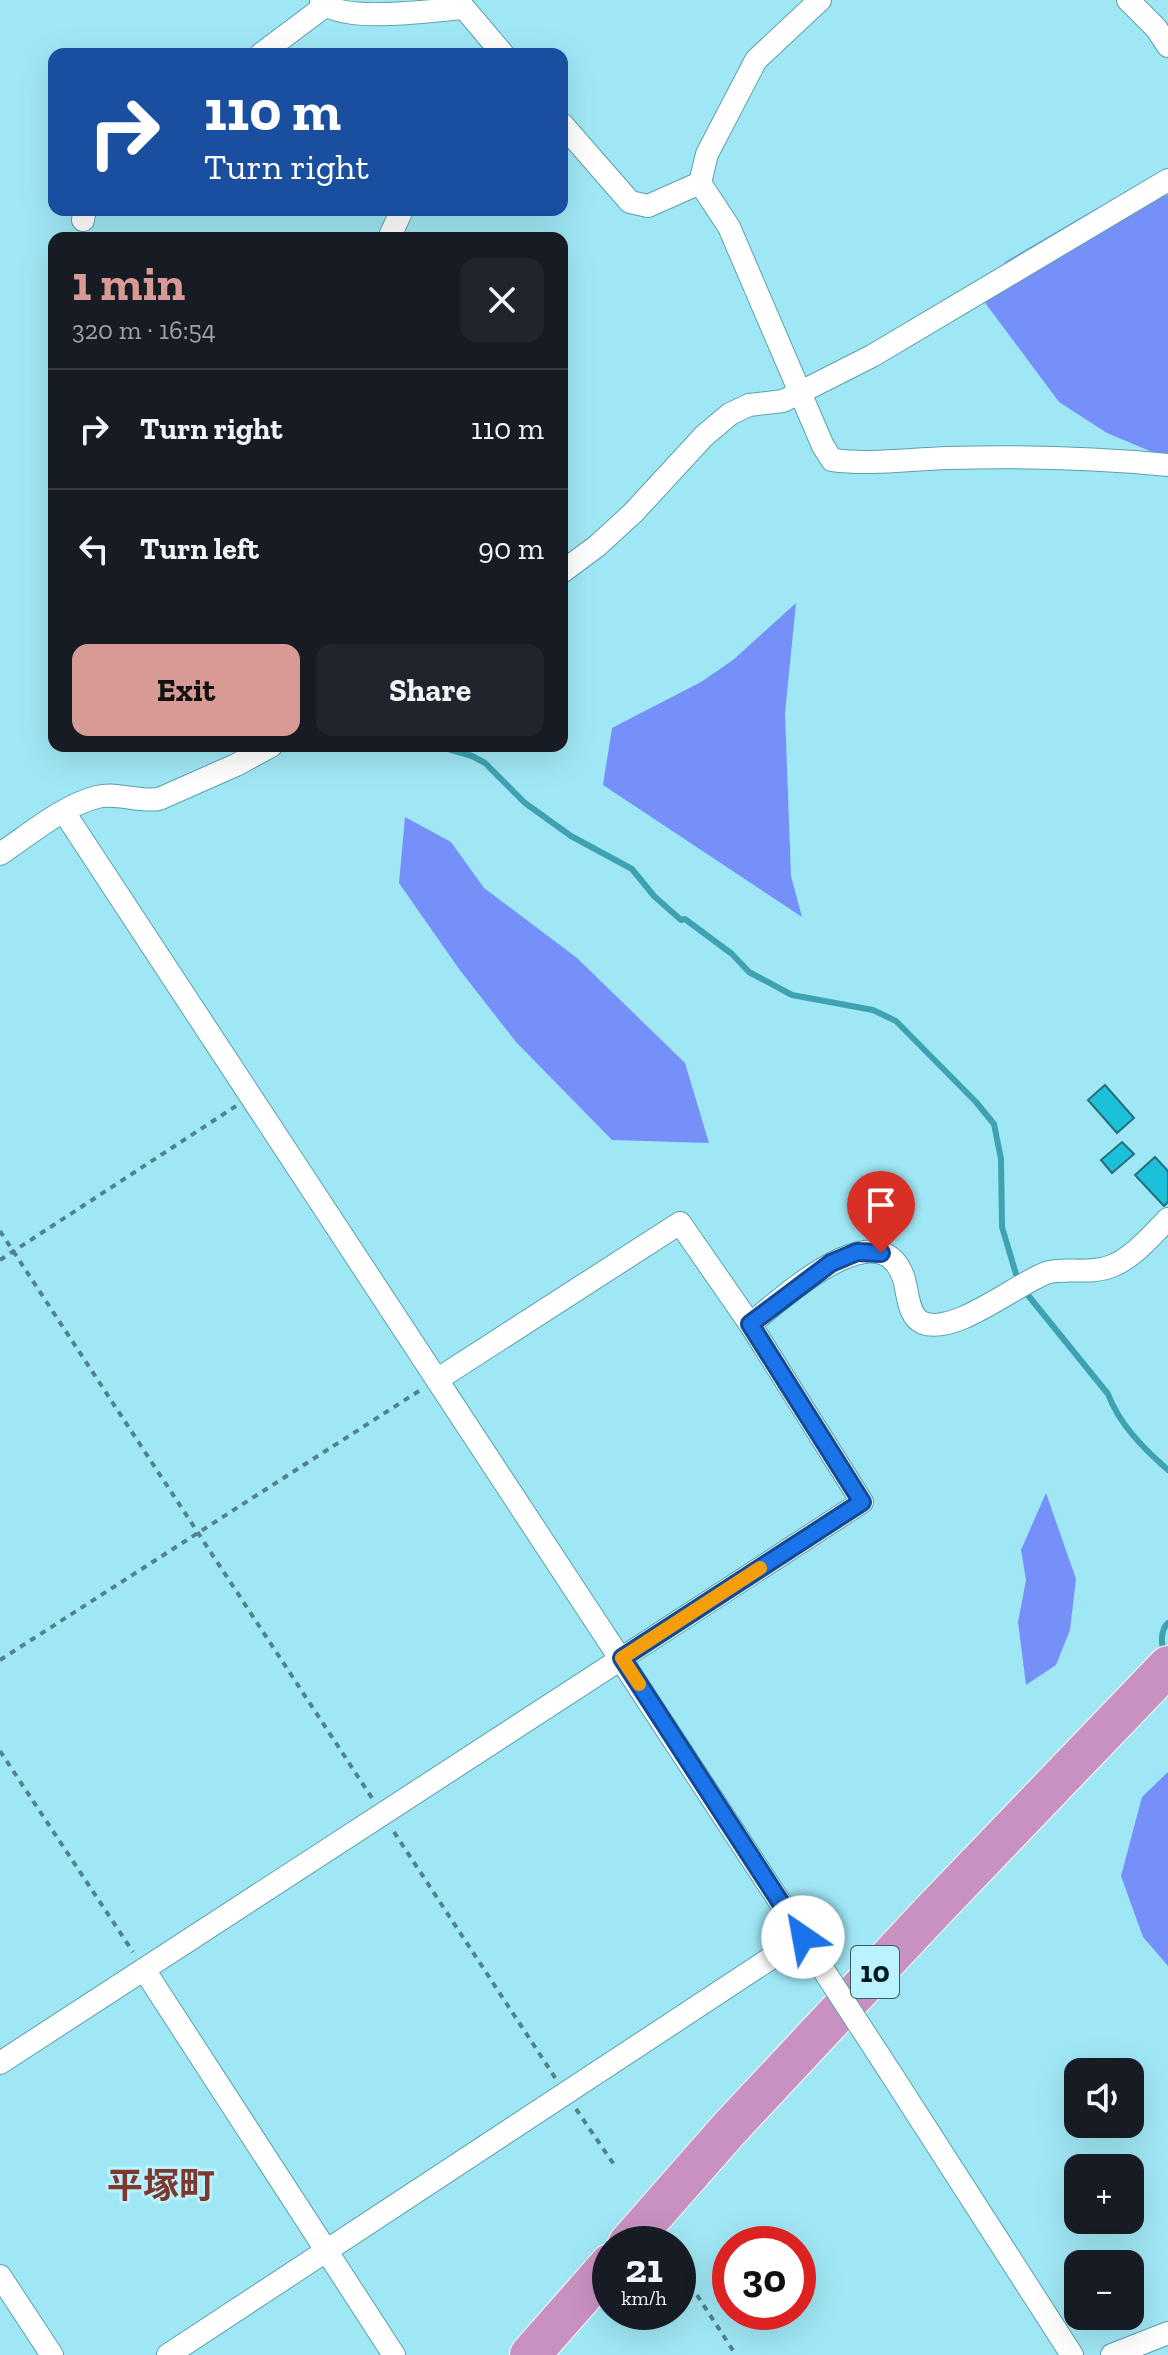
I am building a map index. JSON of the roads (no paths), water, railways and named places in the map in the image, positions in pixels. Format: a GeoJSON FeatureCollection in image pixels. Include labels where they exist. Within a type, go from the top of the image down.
{"type":"FeatureCollection","features":[{"type":"Feature","properties":{"kind":"highway","name":"10"},"geometry":{"type":"LineString","coordinates":[[644,2226],[750,2106],[1168,1666]]}},
{"type":"Feature","properties":{"kind":"highway"},"geometry":{"type":"LineString","coordinates":[[530,2355],[592,2284]]}},
{"type":"Feature","properties":{"kind":"street"},"geometry":{"type":"LineString","coordinates":[[820,0],[756,60],[707,154],[700,183],[729,227],[823,446],[832,460],[872,463],[944,458],[1059,457],[1168,465]]}},
{"type":"Feature","properties":{"kind":"street"},"geometry":{"type":"LineString","coordinates":[[1128,0],[1156,28],[1168,46]]}},
{"type":"Feature","properties":{"kind":"street"},"geometry":{"type":"LineString","coordinates":[[268,48],[323,3],[346,15],[466,4],[499,48]]}},
{"type":"Feature","properties":{"kind":"street"},"geometry":{"type":"LineString","coordinates":[[568,131],[630,202],[648,206],[700,183]]}},
{"type":"Feature","properties":{"kind":"street"},"geometry":{"type":"LineString","coordinates":[[568,568],[633,513],[722,419],[749,405],[783,401],[872,356],[1168,180]]}},
{"type":"Feature","properties":{"kind":"street"},"geometry":{"type":"LineString","coordinates":[[0,854],[64,812],[97,798],[159,799],[260,752]]}},
{"type":"Feature","properties":{"kind":"street"},"geometry":{"type":"LineString","coordinates":[[64,812],[622,1658],[1072,2355]]}},
{"type":"Feature","properties":{"kind":"street"},"geometry":{"type":"LineString","coordinates":[[750,1324],[831,1263],[857,1252],[881,1253],[895,1263],[903,1276],[913,1314],[921,1322],[935,1325],[958,1320],[1048,1272],[1096,1271],[1114,1266],[1140,1247],[1168,1219]]}},
{"type":"Feature","properties":{"kind":"street"},"geometry":{"type":"LineString","coordinates":[[0,2063],[862,1502],[750,1324],[680,1223],[438,1379]]}},
{"type":"Feature","properties":{"kind":"street"},"geometry":{"type":"LineString","coordinates":[[168,2355],[803,1937]]}},
{"type":"Feature","properties":{"kind":"street"},"geometry":{"type":"LineString","coordinates":[[145,1971],[394,2355]]}},
{"type":"Feature","properties":{"kind":"street"},"geometry":{"type":"LineString","coordinates":[[0,2276],[52,2355]]}},
{"type":"Feature","properties":{"kind":"street"},"geometry":{"type":"LineString","coordinates":[[1112,2355],[1168,2333]]}},
{"type":"Feature","properties":{"kind":"waterway"},"geometry":{"type":"LineString","coordinates":[[458,752],[485,763],[525,803],[571,836],[632,869],[654,896],[681,920],[685,919],[732,954],[749,972],[792,995],[873,1010],[896,1021],[994,1124],[1001,1159],[1002,1227],[1016,1274]]}},
{"type":"Feature","properties":{"kind":"waterway"},"geometry":{"type":"LineString","coordinates":[[1027,1294],[1108,1394],[1133,1435],[1168,1470]]}},
{"type":"Feature","properties":{"kind":"waterway"},"geometry":{"type":"LineString","coordinates":[[1165,1653],[1162,1637],[1168,1623]]}},
{"type":"Feature","properties":{"kind":"district","name":"平塚町"},"geometry":{"type":"Point","coordinates":[161,2185]}}]}
